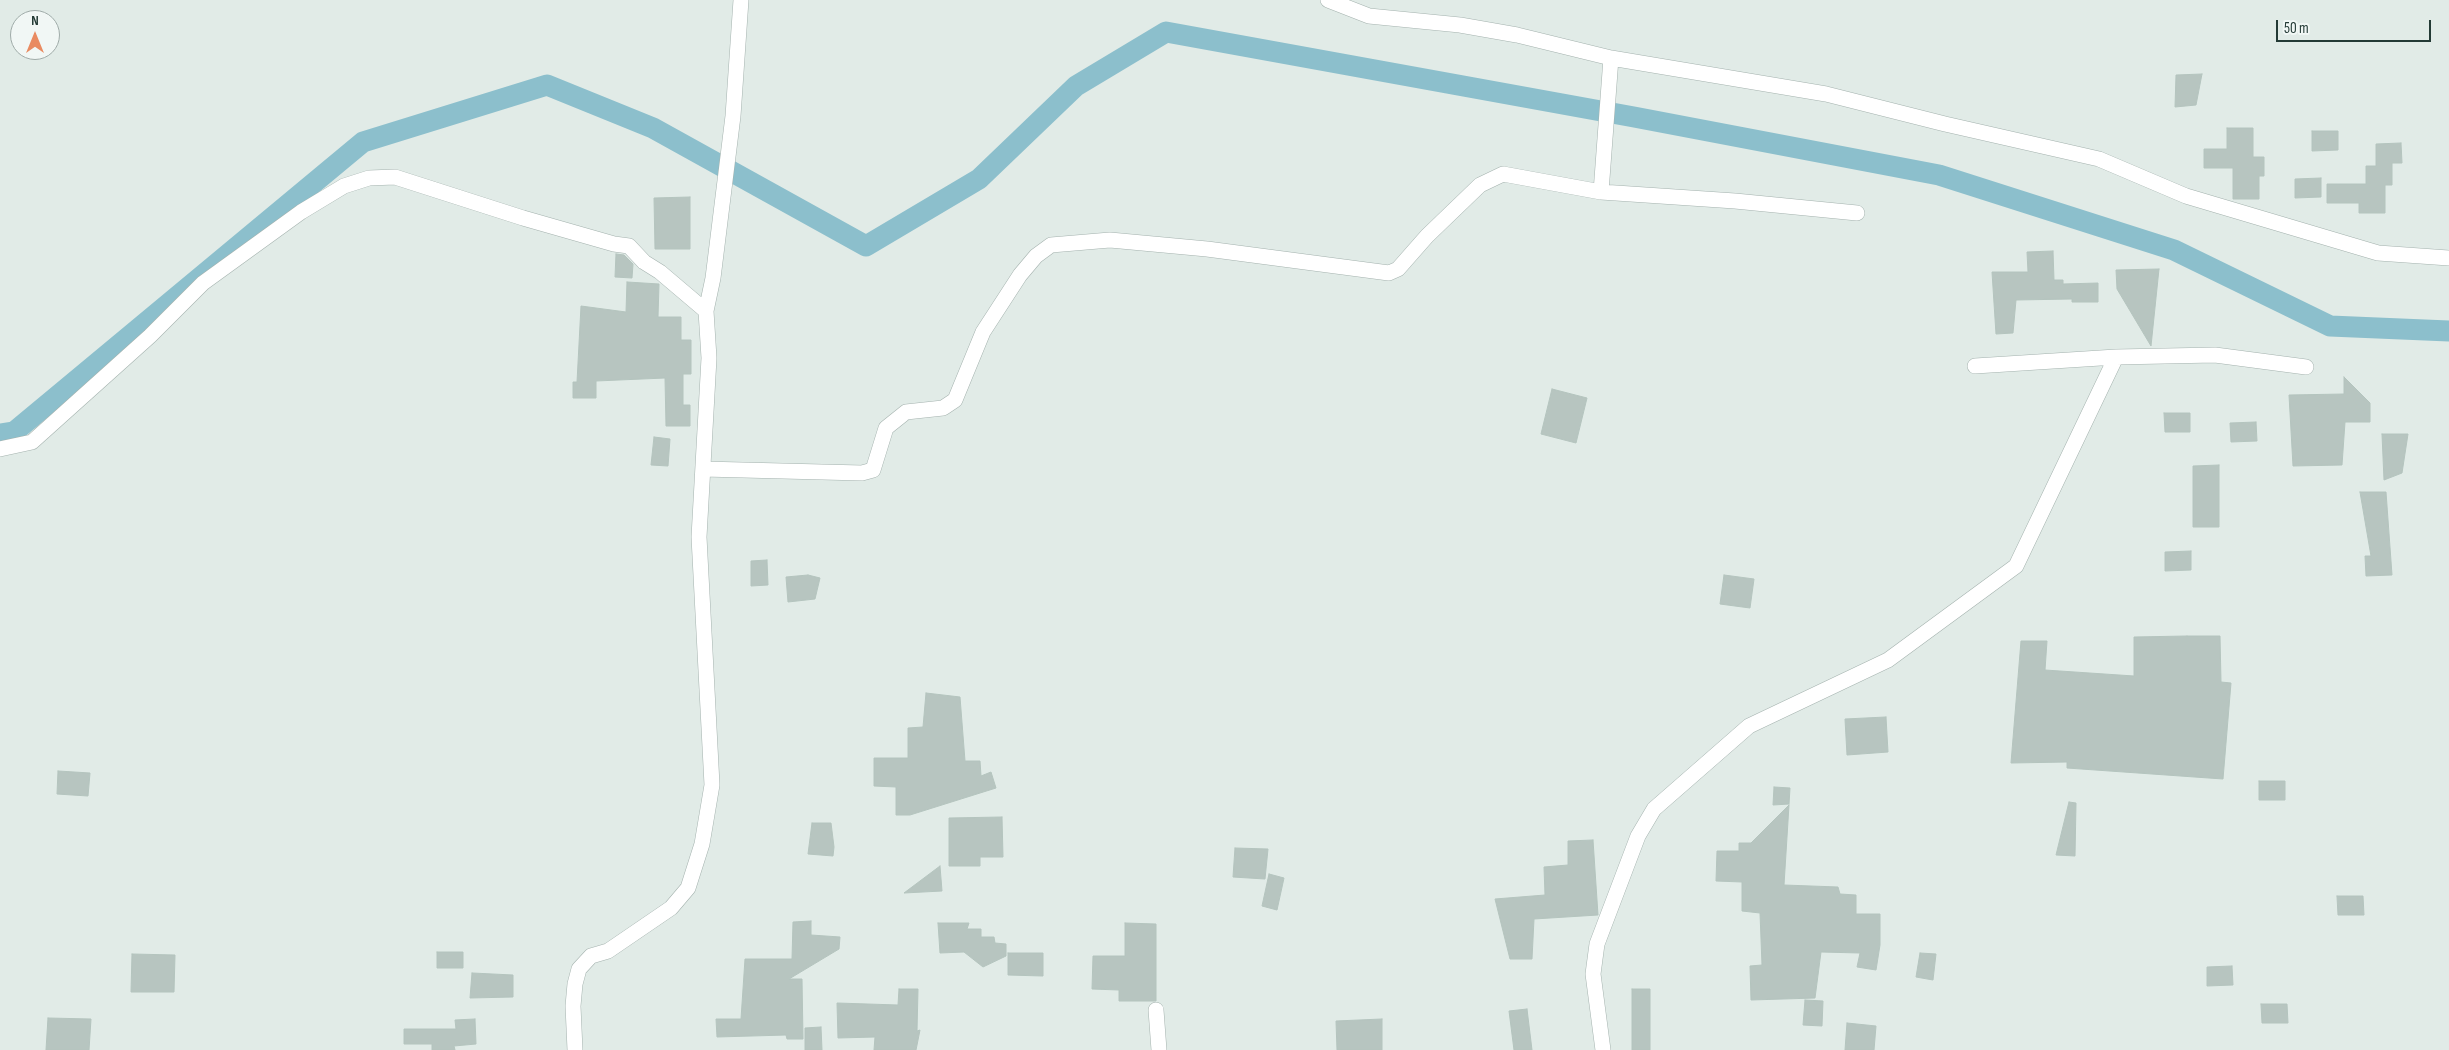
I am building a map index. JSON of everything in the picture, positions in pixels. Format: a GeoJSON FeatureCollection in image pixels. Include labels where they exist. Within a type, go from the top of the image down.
{"type":"FeatureCollection","features":[{"type":"Feature","properties":{"kind":"street"},"geometry":{"type":"LineString","coordinates":[[575,1050],[573,1006],[575,984],[579,969],[591,956],[608,951],[672,908],[688,888],[702,844],[712,785],[712,754],[707,719],[699,537],[709,358],[706,311],[713,278],[733,116],[741,0]]}},
{"type":"Feature","properties":{"kind":"street"},"geometry":{"type":"LineString","coordinates":[[1328,0],[1369,16],[1460,25],[1517,35],[1611,58],[1799,89],[2099,159],[2186,196],[2272,224],[2378,253],[2449,258]]}},
{"type":"Feature","properties":{"kind":"street"},"geometry":{"type":"LineString","coordinates":[[1600,192],[1611,58]]}},
{"type":"Feature","properties":{"kind":"street"},"geometry":{"type":"LineString","coordinates":[[703,469],[862,473],[873,470],[886,428],[906,412],[943,408],[955,400],[983,332],[1020,275],[1036,256],[1051,245],[1110,240],[1217,250],[1389,273],[1398,269],[1427,236],[1480,185],[1503,174],[1600,192],[1735,201],[1857,213]]}},
{"type":"Feature","properties":{"kind":"street"},"geometry":{"type":"LineString","coordinates":[[0,449],[32,442],[150,336],[203,283],[301,212],[344,186],[369,178],[395,177],[523,218],[614,244],[629,246],[644,262],[660,272],[706,311]]}},
{"type":"Feature","properties":{"kind":"street"},"geometry":{"type":"LineString","coordinates":[[1975,366],[2116,358],[2215,355],[2306,367]]}},
{"type":"Feature","properties":{"kind":"street"},"geometry":{"type":"LineString","coordinates":[[1603,1050],[1593,974],[1597,944],[1636,843],[1654,809],[1749,726],[1888,660],[2016,566],[2116,358]]}},
{"type":"Feature","properties":{"kind":"street"},"geometry":{"type":"LineString","coordinates":[[1156,1010],[1159,1050]]}},
{"type":"Feature","properties":{"kind":"building"},"geometry":{"type":"Polygon","coordinates":[[[2202,74],[2196,105],[2175,107],[2176,75],[2202,74]]]}},
{"type":"Feature","properties":{"kind":"building"},"geometry":{"type":"Polygon","coordinates":[[[2227,128],[2253,128],[2253,157],[2264,157],[2264,176],[2259,176],[2259,199],[2233,199],[2233,168],[2204,168],[2204,149],[2227,149],[2227,128]]]}},
{"type":"Feature","properties":{"kind":"building"},"geometry":{"type":"Polygon","coordinates":[[[2312,131],[2338,131],[2338,150],[2312,151],[2312,131]]]}},
{"type":"Feature","properties":{"kind":"building"},"geometry":{"type":"Polygon","coordinates":[[[2401,143],[2402,163],[2392,163],[2392,185],[2385,185],[2385,213],[2359,213],[2359,203],[2327,203],[2327,184],[2366,184],[2366,166],[2376,166],[2376,144],[2401,143]]]}},
{"type":"Feature","properties":{"kind":"building"},"geometry":{"type":"Polygon","coordinates":[[[2321,178],[2321,197],[2295,198],[2295,179],[2321,178]]]}},
{"type":"Feature","properties":{"kind":"building"},"geometry":{"type":"Polygon","coordinates":[[[690,197],[690,249],[655,249],[654,198],[690,197]]]}},
{"type":"Feature","properties":{"kind":"building"},"geometry":{"type":"Polygon","coordinates":[[[2053,251],[2054,280],[2063,280],[2063,284],[2098,283],[2098,302],[2072,302],[2072,299],[2016,300],[2013,333],[1996,334],[1992,272],[2028,272],[2027,252],[2053,251]]]}},
{"type":"Feature","properties":{"kind":"building"},"geometry":{"type":"Polygon","coordinates":[[[616,254],[624,255],[633,264],[632,278],[615,277],[616,254]]]}},
{"type":"Feature","properties":{"kind":"building"},"geometry":{"type":"Polygon","coordinates":[[[2159,269],[2151,346],[2117,289],[2116,270],[2159,269]]]}},
{"type":"Feature","properties":{"kind":"building"},"geometry":{"type":"Polygon","coordinates":[[[627,282],[659,284],[658,317],[681,317],[681,340],[691,340],[691,374],[683,374],[683,405],[690,405],[690,426],[666,426],[665,378],[596,381],[596,398],[573,398],[573,382],[577,382],[581,306],[626,312],[627,282]]]}},
{"type":"Feature","properties":{"kind":"building"},"geometry":{"type":"Polygon","coordinates":[[[2344,377],[2370,403],[2370,422],[2345,422],[2342,465],[2293,466],[2289,395],[2344,394],[2344,377]]]}},
{"type":"Feature","properties":{"kind":"building"},"geometry":{"type":"Polygon","coordinates":[[[1552,389],[1587,398],[1576,443],[1541,434],[1552,389]]]}},
{"type":"Feature","properties":{"kind":"building"},"geometry":{"type":"Polygon","coordinates":[[[2164,413],[2190,413],[2190,432],[2165,432],[2164,413]]]}},
{"type":"Feature","properties":{"kind":"building"},"geometry":{"type":"Polygon","coordinates":[[[2256,422],[2257,441],[2231,442],[2230,423],[2256,422]]]}},
{"type":"Feature","properties":{"kind":"building"},"geometry":{"type":"Polygon","coordinates":[[[2382,434],[2408,434],[2402,473],[2384,480],[2382,434]]]}},
{"type":"Feature","properties":{"kind":"building"},"geometry":{"type":"Polygon","coordinates":[[[654,437],[670,439],[668,466],[651,465],[654,437]]]}},
{"type":"Feature","properties":{"kind":"building"},"geometry":{"type":"Polygon","coordinates":[[[2219,465],[2219,527],[2193,527],[2193,466],[2219,465]]]}},
{"type":"Feature","properties":{"kind":"building"},"geometry":{"type":"Polygon","coordinates":[[[2360,492],[2386,492],[2392,575],[2366,576],[2365,556],[2371,556],[2360,492]]]}},
{"type":"Feature","properties":{"kind":"building"},"geometry":{"type":"Polygon","coordinates":[[[2191,551],[2191,570],[2165,571],[2165,552],[2191,551]]]}},
{"type":"Feature","properties":{"kind":"building"},"geometry":{"type":"Polygon","coordinates":[[[767,560],[768,585],[751,586],[751,561],[767,560]]]}},
{"type":"Feature","properties":{"kind":"building"},"geometry":{"type":"Polygon","coordinates":[[[808,575],[820,578],[815,599],[788,602],[786,577],[808,575]]]}},
{"type":"Feature","properties":{"kind":"building"},"geometry":{"type":"Polygon","coordinates":[[[1724,575],[1754,579],[1750,608],[1720,604],[1724,575]]]}},
{"type":"Feature","properties":{"kind":"building"},"geometry":{"type":"Polygon","coordinates":[[[2220,636],[2221,682],[2231,683],[2223,779],[2067,768],[2067,762],[2011,763],[2021,641],[2047,641],[2045,670],[2134,676],[2134,637],[2220,636]]]}},
{"type":"Feature","properties":{"kind":"building"},"geometry":{"type":"Polygon","coordinates":[[[926,693],[960,697],[965,761],[980,761],[981,776],[991,772],[996,788],[910,815],[896,815],[896,787],[874,786],[874,758],[908,758],[908,728],[923,727],[926,693]]]}},
{"type":"Feature","properties":{"kind":"building"},"geometry":{"type":"Polygon","coordinates":[[[1886,717],[1888,752],[1847,755],[1845,719],[1886,717]]]}},
{"type":"Feature","properties":{"kind":"building"},"geometry":{"type":"Polygon","coordinates":[[[58,771],[90,773],[88,796],[57,794],[58,771]]]}},
{"type":"Feature","properties":{"kind":"building"},"geometry":{"type":"Polygon","coordinates":[[[2259,781],[2285,781],[2285,800],[2259,800],[2259,781]]]}},
{"type":"Feature","properties":{"kind":"building"},"geometry":{"type":"Polygon","coordinates":[[[1774,787],[1790,788],[1789,804],[1773,805],[1774,787]]]}},
{"type":"Feature","properties":{"kind":"building"},"geometry":{"type":"Polygon","coordinates":[[[2069,802],[2076,803],[2075,856],[2056,855],[2069,802]]]}},
{"type":"Feature","properties":{"kind":"building"},"geometry":{"type":"Polygon","coordinates":[[[1789,805],[1784,885],[1838,887],[1840,894],[1856,895],[1856,914],[1880,914],[1880,945],[1876,970],[1857,967],[1860,953],[1821,952],[1815,998],[1751,1000],[1750,966],[1762,965],[1760,913],[1742,911],[1742,882],[1716,881],[1717,851],[1739,851],[1739,843],[1751,843],[1789,805]]]}},
{"type":"Feature","properties":{"kind":"building"},"geometry":{"type":"Polygon","coordinates":[[[1002,817],[1003,857],[980,857],[980,866],[949,866],[949,818],[1002,817]]]}},
{"type":"Feature","properties":{"kind":"building"},"geometry":{"type":"Polygon","coordinates":[[[812,823],[831,823],[834,847],[833,856],[808,854],[812,823]]]}},
{"type":"Feature","properties":{"kind":"building"},"geometry":{"type":"Polygon","coordinates":[[[1593,840],[1598,915],[1534,919],[1532,959],[1510,959],[1495,899],[1545,895],[1544,867],[1568,865],[1568,841],[1593,840]]]}},
{"type":"Feature","properties":{"kind":"building"},"geometry":{"type":"Polygon","coordinates":[[[1235,848],[1268,849],[1265,879],[1233,877],[1235,848]]]}},
{"type":"Feature","properties":{"kind":"building"},"geometry":{"type":"Polygon","coordinates":[[[940,866],[942,891],[904,893],[940,866]]]}},
{"type":"Feature","properties":{"kind":"building"},"geometry":{"type":"Polygon","coordinates":[[[1269,874],[1284,878],[1277,910],[1262,906],[1269,874]]]}},
{"type":"Feature","properties":{"kind":"building"},"geometry":{"type":"Polygon","coordinates":[[[2337,896],[2363,896],[2364,915],[2338,915],[2337,896]]]}},
{"type":"Feature","properties":{"kind":"building"},"geometry":{"type":"Polygon","coordinates":[[[811,921],[811,935],[840,937],[839,949],[789,979],[802,979],[803,1039],[787,1039],[786,1035],[717,1037],[716,1019],[741,1019],[745,959],[792,959],[793,922],[811,921]]]}},
{"type":"Feature","properties":{"kind":"building"},"geometry":{"type":"Polygon","coordinates":[[[938,923],[969,923],[967,929],[981,929],[981,937],[994,937],[995,943],[1006,944],[1006,956],[983,967],[964,952],[940,953],[938,923]]]}},
{"type":"Feature","properties":{"kind":"building"},"geometry":{"type":"Polygon","coordinates":[[[1125,923],[1156,924],[1156,1001],[1119,1001],[1119,990],[1092,989],[1093,956],[1125,956],[1125,923]]]}},
{"type":"Feature","properties":{"kind":"building"},"geometry":{"type":"Polygon","coordinates":[[[437,952],[463,952],[463,968],[437,968],[437,952]]]}},
{"type":"Feature","properties":{"kind":"building"},"geometry":{"type":"Polygon","coordinates":[[[1008,953],[1043,953],[1043,976],[1008,975],[1008,953]]]}},
{"type":"Feature","properties":{"kind":"building"},"geometry":{"type":"Polygon","coordinates":[[[1920,953],[1936,954],[1933,980],[1916,977],[1920,953]]]}},
{"type":"Feature","properties":{"kind":"building"},"geometry":{"type":"Polygon","coordinates":[[[132,954],[175,955],[174,992],[131,992],[132,954]]]}},
{"type":"Feature","properties":{"kind":"building"},"geometry":{"type":"Polygon","coordinates":[[[2232,966],[2233,985],[2207,986],[2207,967],[2232,966]]]}},
{"type":"Feature","properties":{"kind":"building"},"geometry":{"type":"Polygon","coordinates":[[[472,973],[513,975],[513,997],[470,998],[472,973]]]}},
{"type":"Feature","properties":{"kind":"building"},"geometry":{"type":"Polygon","coordinates":[[[899,989],[918,989],[917,1031],[920,1030],[916,1050],[874,1050],[875,1037],[838,1038],[837,1003],[898,1005],[899,989]]]}},
{"type":"Feature","properties":{"kind":"building"},"geometry":{"type":"Polygon","coordinates":[[[1632,989],[1650,989],[1650,1050],[1632,1050],[1632,989]]]}},
{"type":"Feature","properties":{"kind":"building"},"geometry":{"type":"Polygon","coordinates":[[[1805,1000],[1823,1001],[1822,1026],[1803,1025],[1805,1000]]]}},
{"type":"Feature","properties":{"kind":"building"},"geometry":{"type":"Polygon","coordinates":[[[2261,1004],[2287,1004],[2288,1023],[2262,1023],[2261,1004]]]}},
{"type":"Feature","properties":{"kind":"building"},"geometry":{"type":"Polygon","coordinates":[[[1527,1009],[1532,1050],[1514,1050],[1509,1011],[1527,1009]]]}},
{"type":"Feature","properties":{"kind":"building"},"geometry":{"type":"Polygon","coordinates":[[[48,1018],[91,1019],[89,1050],[46,1050],[48,1018]]]}},
{"type":"Feature","properties":{"kind":"building"},"geometry":{"type":"Polygon","coordinates":[[[475,1019],[476,1044],[454,1046],[455,1050],[432,1050],[432,1044],[404,1044],[404,1029],[456,1029],[455,1020],[475,1019]]]}},
{"type":"Feature","properties":{"kind":"building"},"geometry":{"type":"Polygon","coordinates":[[[1382,1019],[1382,1050],[1337,1050],[1336,1021],[1382,1019]]]}},
{"type":"Feature","properties":{"kind":"building"},"geometry":{"type":"Polygon","coordinates":[[[1847,1023],[1876,1026],[1874,1050],[1845,1050],[1847,1023]]]}},
{"type":"Feature","properties":{"kind":"building"},"geometry":{"type":"Polygon","coordinates":[[[821,1027],[822,1050],[805,1050],[805,1028],[821,1027]]]}},
{"type":"Feature","properties":{"kind":"waterway"},"geometry":{"type":"LineString","coordinates":[[0,434],[14,432],[363,142],[547,85],[653,128],[866,246],[979,179],[1076,86],[1166,32],[1634,117],[1939,175],[2174,250],[2330,326],[2449,331]]}}]}
